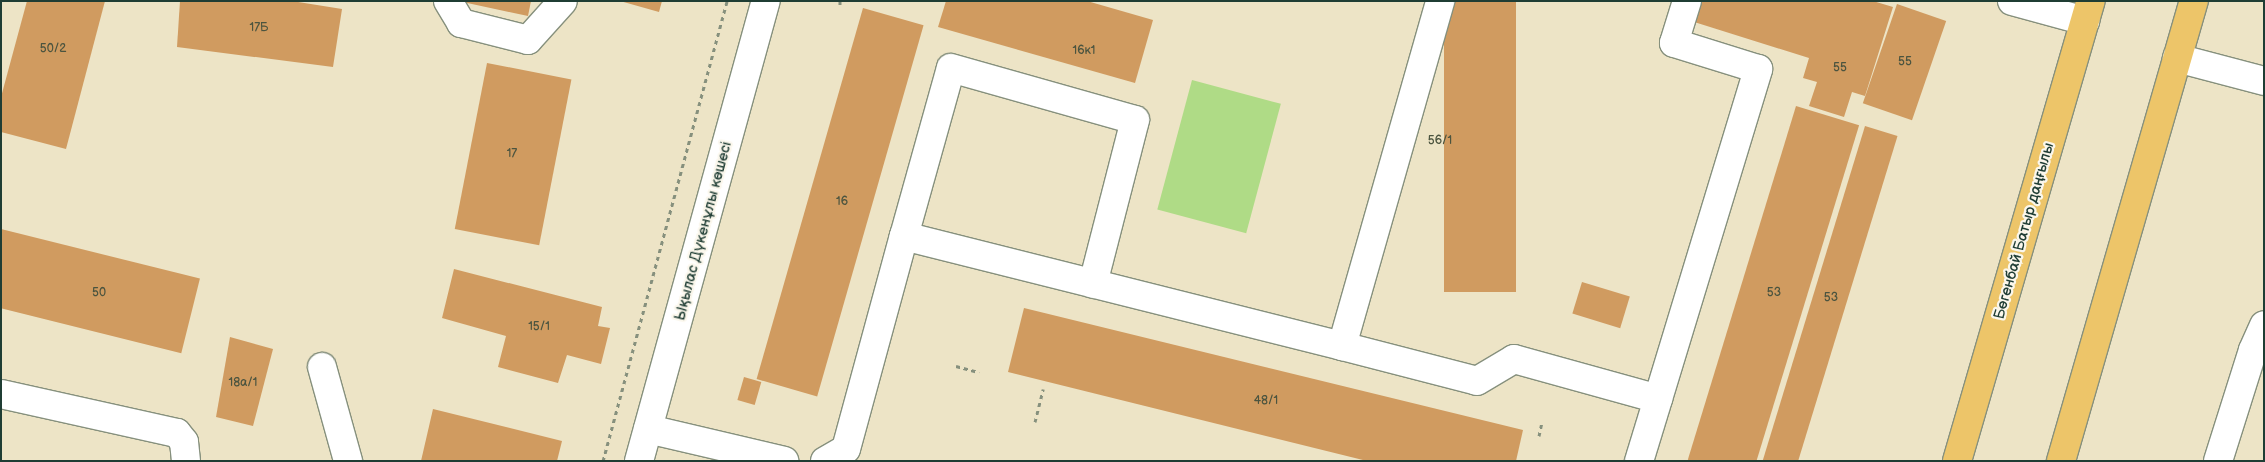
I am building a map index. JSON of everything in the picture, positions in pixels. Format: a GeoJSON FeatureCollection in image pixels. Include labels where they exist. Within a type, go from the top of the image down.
{"type":"FeatureCollection","features":[{"type":"Feature","properties":{"kind":"main road"},"geometry":{"type":"LineString","coordinates":[[2061,461],[2194,1]]}},
{"type":"Feature","properties":{"kind":"main road","name":"Бөгенбай Батыр даңғылы"},"geometry":{"type":"LineString","coordinates":[[1957,461],[2088,11]]}},
{"type":"Feature","properties":{"kind":"street"},"geometry":{"type":"LineString","coordinates":[[448,1],[462,23],[528,40],[563,1]]}},
{"type":"Feature","properties":{"kind":"street","name":"Ықылас Дүкенұлы көшесі"},"geometry":{"type":"LineString","coordinates":[[639,461],[766,1]]}},
{"type":"Feature","properties":{"kind":"street"},"geometry":{"type":"LineString","coordinates":[[1342,346],[1440,1]]}},
{"type":"Feature","properties":{"kind":"street"},"geometry":{"type":"LineString","coordinates":[[1639,461],[1758,69],[1674,43],[1687,1]]}},
{"type":"Feature","properties":{"kind":"street"},"geometry":{"type":"LineString","coordinates":[[2012,1],[2088,11]]}},
{"type":"Feature","properties":{"kind":"street"},"geometry":{"type":"LineString","coordinates":[[2177,58],[2264,81]]}},
{"type":"Feature","properties":{"kind":"street"},"geometry":{"type":"LineString","coordinates":[[825,461],[846,449],[952,68],[1134,120],[1093,284]]}},
{"type":"Feature","properties":{"kind":"street"},"geometry":{"type":"LineString","coordinates":[[904,236],[1477,381],[1514,359],[1658,399]]}},
{"type":"Feature","properties":{"kind":"street"},"geometry":{"type":"LineString","coordinates":[[2218,461],[2252,350],[2264,325]]}},
{"type":"Feature","properties":{"kind":"street"},"geometry":{"type":"LineString","coordinates":[[322,367],[348,461]]}},
{"type":"Feature","properties":{"kind":"street"},"geometry":{"type":"LineString","coordinates":[[1,394],[177,433],[184,442],[186,461]]}},
{"type":"Feature","properties":{"kind":"street"},"geometry":{"type":"LineString","coordinates":[[648,429],[784,461]]}},
{"type":"Feature","properties":{"kind":"path"},"geometry":{"type":"LineString","coordinates":[[603,461],[727,1]]}},
{"type":"Feature","properties":{"kind":"path"},"geometry":{"type":"LineString","coordinates":[[956,366],[979,372]]}},
{"type":"Feature","properties":{"kind":"path"},"geometry":{"type":"LineString","coordinates":[[1035,422],[1043,390]]}},
{"type":"Feature","properties":{"kind":"path"},"geometry":{"type":"LineString","coordinates":[[1539,436],[1542,422]]}},
{"type":"Feature","properties":{"kind":"green space"},"geometry":{"type":"Polygon","coordinates":[[[1192,80],[1281,104],[1246,233],[1157,209],[1192,80]]]}},
{"type":"Feature","properties":{"kind":"building"},"geometry":{"type":"Polygon","coordinates":[[[27,1],[105,1],[66,149],[1,132],[1,97],[27,1]]]}},
{"type":"Feature","properties":{"kind":"building"},"geometry":{"type":"Polygon","coordinates":[[[180,1],[292,1],[342,9],[333,67],[177,47],[180,1]]]}},
{"type":"Feature","properties":{"kind":"building"},"geometry":{"type":"Polygon","coordinates":[[[458,1],[531,1],[528,16],[458,1]]]}},
{"type":"Feature","properties":{"kind":"building"},"geometry":{"type":"Polygon","coordinates":[[[620,1],[662,1],[659,12],[620,1]]]}},
{"type":"Feature","properties":{"kind":"building"},"geometry":{"type":"Polygon","coordinates":[[[946,1],[1087,1],[1153,20],[1135,83],[938,27],[946,1]]]}},
{"type":"Feature","properties":{"kind":"building"},"geometry":{"type":"Polygon","coordinates":[[[1444,1],[1516,1],[1516,292],[1444,292],[1444,1]]]}},
{"type":"Feature","properties":{"kind":"building"},"geometry":{"type":"Polygon","coordinates":[[[1697,1],[1873,1],[1893,7],[1865,96],[1852,92],[1844,117],[1809,106],[1817,82],[1803,78],[1809,58],[1691,21],[1697,1]]]}},
{"type":"Feature","properties":{"kind":"building"},"geometry":{"type":"Polygon","coordinates":[[[1897,4],[1946,21],[1912,120],[1863,103],[1897,4]]]}},
{"type":"Feature","properties":{"kind":"building"},"geometry":{"type":"Polygon","coordinates":[[[863,8],[924,25],[817,396],[757,379],[863,8]]]}},
{"type":"Feature","properties":{"kind":"building"},"geometry":{"type":"Polygon","coordinates":[[[487,63],[571,79],[539,245],[455,229],[487,63]]]}},
{"type":"Feature","properties":{"kind":"building"},"geometry":{"type":"Polygon","coordinates":[[[1796,106],[1859,125],[1756,461],[1688,460],[1796,106]]]}},
{"type":"Feature","properties":{"kind":"building"},"geometry":{"type":"Polygon","coordinates":[[[1865,126],[1898,136],[1798,461],[1763,461],[1865,126]]]}},
{"type":"Feature","properties":{"kind":"building"},"geometry":{"type":"Polygon","coordinates":[[[1,229],[200,279],[181,353],[1,308],[1,229]]]}},
{"type":"Feature","properties":{"kind":"building"},"geometry":{"type":"Polygon","coordinates":[[[454,269],[602,307],[598,326],[610,328],[601,364],[567,355],[558,383],[498,367],[506,336],[442,318],[454,269]]]}},
{"type":"Feature","properties":{"kind":"building"},"geometry":{"type":"Polygon","coordinates":[[[1582,282],[1630,297],[1620,328],[1572,314],[1582,282]]]}},
{"type":"Feature","properties":{"kind":"building"},"geometry":{"type":"Polygon","coordinates":[[[1024,308],[1523,430],[1516,461],[1367,461],[1008,372],[1024,308]]]}},
{"type":"Feature","properties":{"kind":"building"},"geometry":{"type":"Polygon","coordinates":[[[230,337],[273,349],[253,426],[216,417],[230,337]]]}},
{"type":"Feature","properties":{"kind":"building"},"geometry":{"type":"Polygon","coordinates":[[[744,377],[761,382],[755,405],[737,400],[744,377]]]}},
{"type":"Feature","properties":{"kind":"building"},"geometry":{"type":"Polygon","coordinates":[[[433,409],[562,441],[557,461],[421,461],[433,409]]]}}]}
